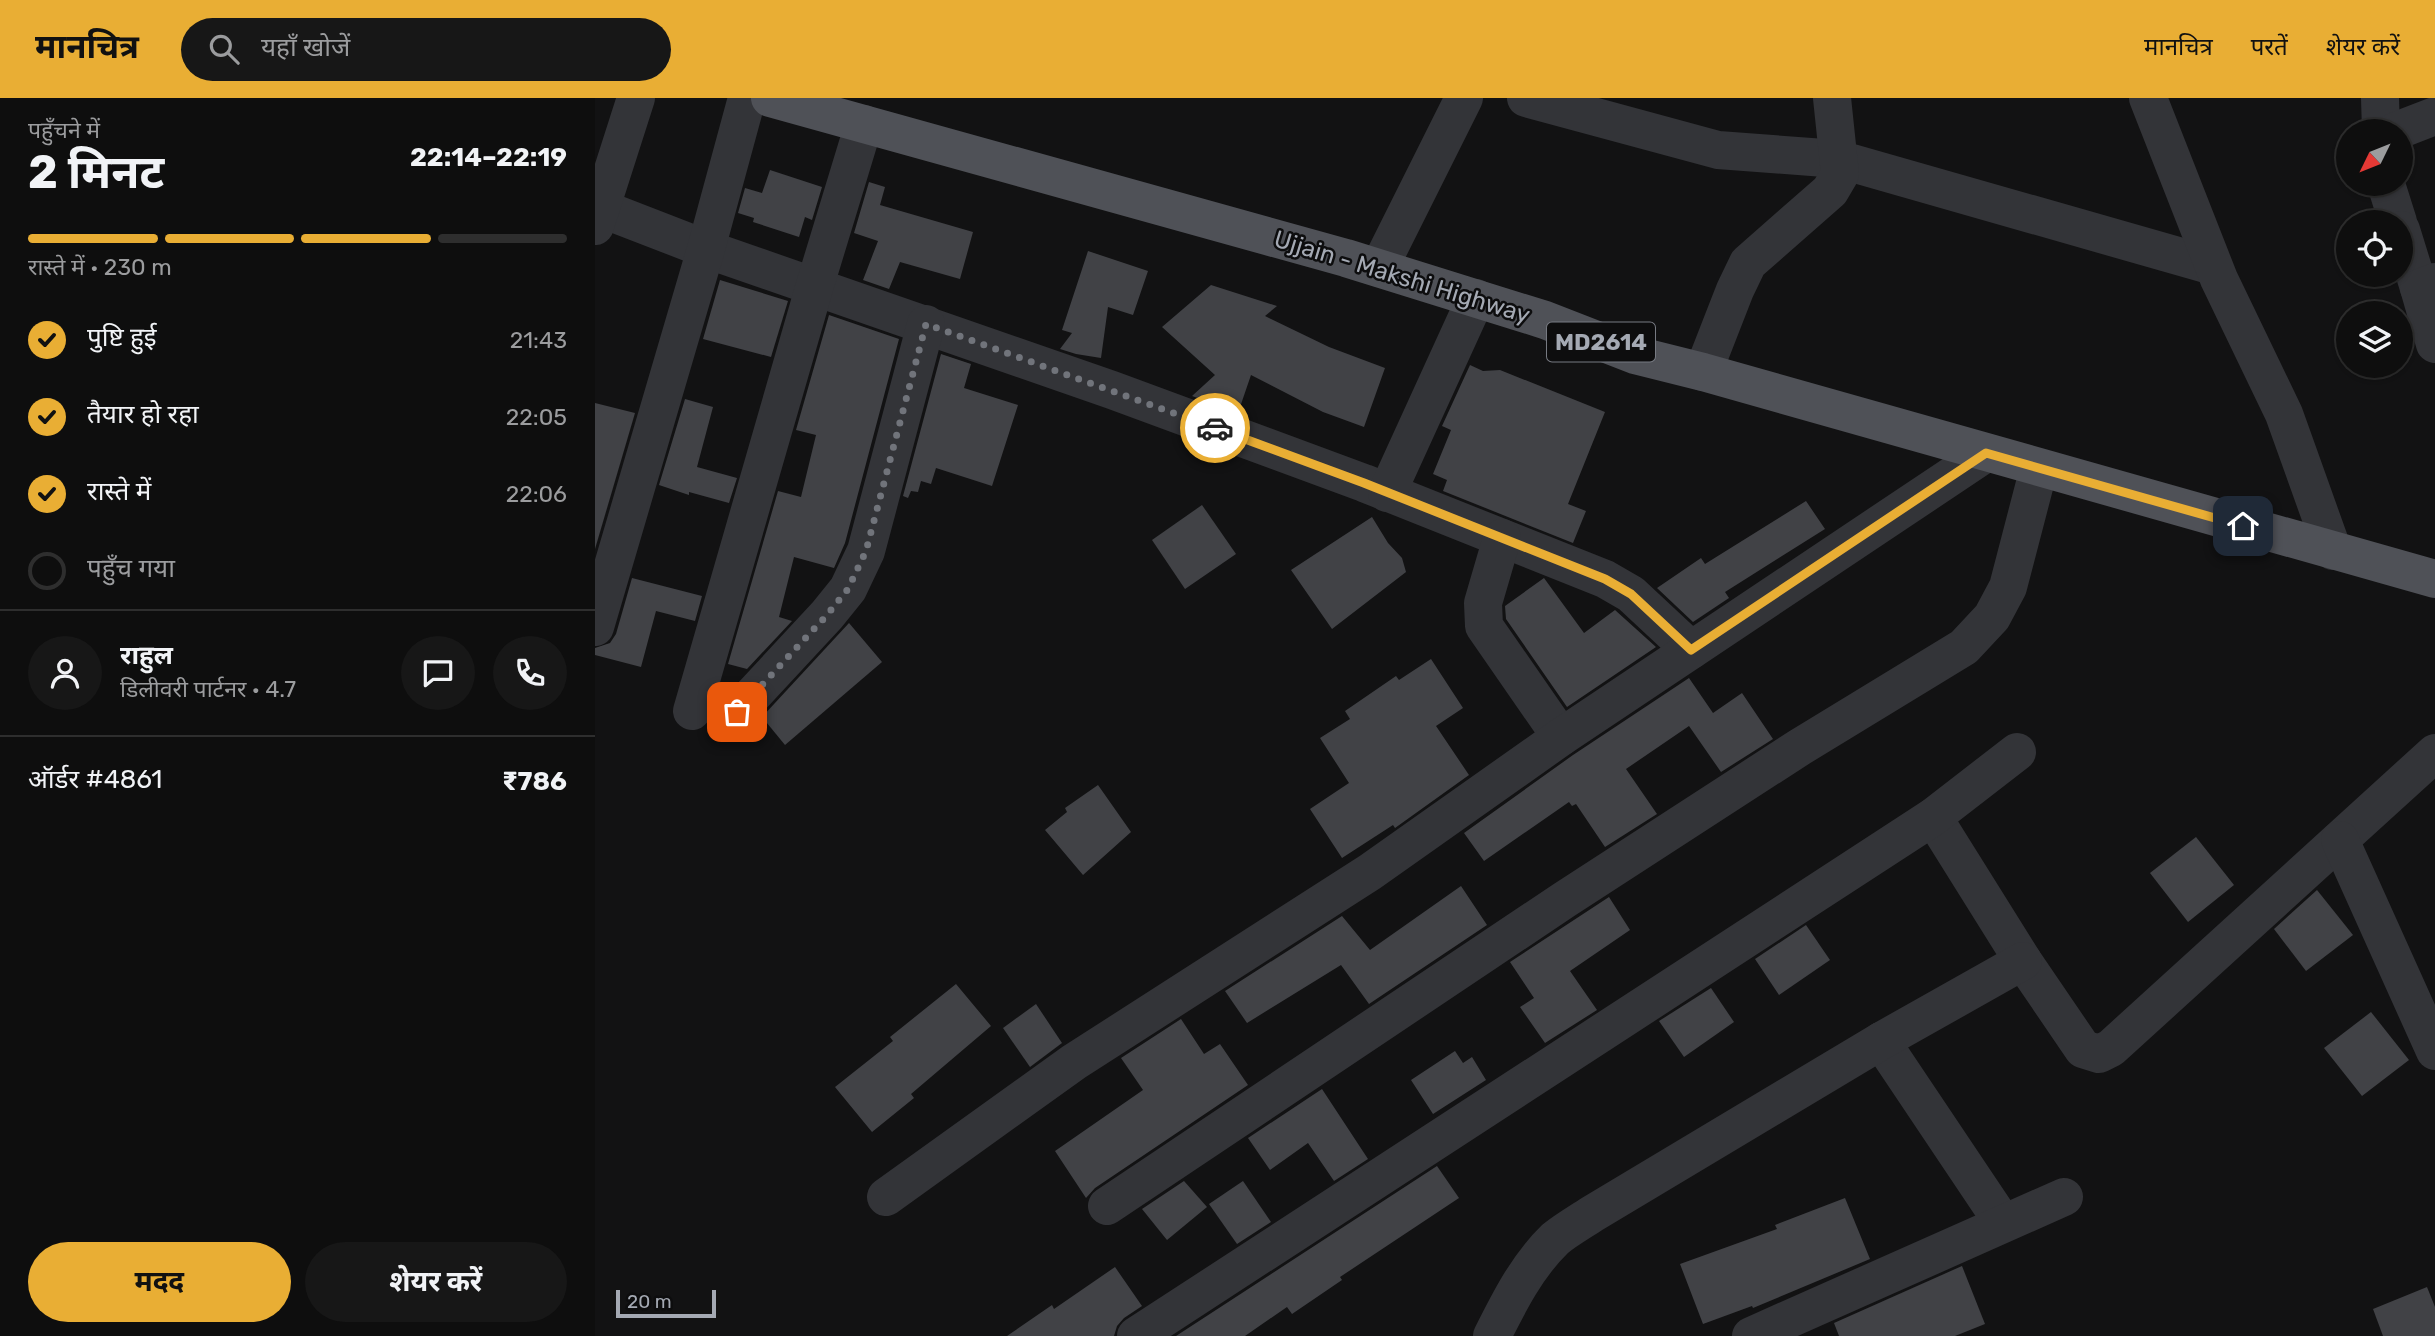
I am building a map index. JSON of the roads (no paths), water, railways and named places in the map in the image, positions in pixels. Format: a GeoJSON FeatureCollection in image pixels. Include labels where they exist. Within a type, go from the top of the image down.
{"type":"FeatureCollection","features":[{"type":"Feature","properties":{"kind":"main road","name":"Ujjain - Makshi Highway"},"geometry":{"type":"LineString","coordinates":[[770,98],[1379,268],[1545,320],[1635,355],[2435,579]]}},
{"type":"Feature","properties":{"kind":"street"},"geometry":{"type":"LineString","coordinates":[[636,98],[597,213],[815,285],[1125,395],[1387,493],[1605,579],[1631,594],[1691,650]]}},
{"type":"Feature","properties":{"kind":"street"},"geometry":{"type":"LineString","coordinates":[[595,626],[747,98]]}},
{"type":"Feature","properties":{"kind":"street"},"geometry":{"type":"LineString","coordinates":[[1379,268],[1464,98]]}},
{"type":"Feature","properties":{"kind":"street"},"geometry":{"type":"LineString","coordinates":[[1526,98],[1610,109],[1718,150],[1838,159],[2213,266]]}},
{"type":"Feature","properties":{"kind":"street"},"geometry":{"type":"LineString","coordinates":[[1703,372],[1748,263],[1830,191],[1840,174],[1832,98]]}},
{"type":"Feature","properties":{"kind":"street"},"geometry":{"type":"LineString","coordinates":[[2148,98],[2213,266],[2284,414],[2333,551]]}},
{"type":"Feature","properties":{"kind":"street"},"geometry":{"type":"LineString","coordinates":[[2380,98],[2381,119]]}},
{"type":"Feature","properties":{"kind":"street"},"geometry":{"type":"LineString","coordinates":[[2413,124],[2435,116]]}},
{"type":"Feature","properties":{"kind":"street"},"geometry":{"type":"LineString","coordinates":[[692,711],[864,124]]}},
{"type":"Feature","properties":{"kind":"street"},"geometry":{"type":"LineString","coordinates":[[2413,255],[2427,285],[2435,344]]}},
{"type":"Feature","properties":{"kind":"street"},"geometry":{"type":"LineString","coordinates":[[1387,493],[1476,298]]}},
{"type":"Feature","properties":{"kind":"street"},"geometry":{"type":"LineString","coordinates":[[737,712],[848,589],[866,551],[926,324]]}},
{"type":"Feature","properties":{"kind":"street"},"geometry":{"type":"LineString","coordinates":[[886,1197],[1074,1062],[1370,872],[1561,737],[1986,453]]}},
{"type":"Feature","properties":{"kind":"street"},"geometry":{"type":"LineString","coordinates":[[1107,1206],[1564,900],[1800,747],[1964,646],[1992,617],[2008,587],[2039,468]]}},
{"type":"Feature","properties":{"kind":"street"},"geometry":{"type":"LineString","coordinates":[[1502,538],[1483,603],[1484,626],[1561,737]]}},
{"type":"Feature","properties":{"kind":"street"},"geometry":{"type":"LineString","coordinates":[[1136,1336],[1933,817],[2017,752]]}},
{"type":"Feature","properties":{"kind":"street"},"geometry":{"type":"LineString","coordinates":[[1933,817],[2023,961],[2084,1049],[2099,1054],[2111,1048],[2435,753]]}},
{"type":"Feature","properties":{"kind":"street"},"geometry":{"type":"LineString","coordinates":[[2340,840],[2435,1051]]}},
{"type":"Feature","properties":{"kind":"street"},"geometry":{"type":"LineString","coordinates":[[1492,1336],[1510,1299],[1556,1239],[1592,1214],[1881,1041],[2023,961]]}},
{"type":"Feature","properties":{"kind":"street"},"geometry":{"type":"LineString","coordinates":[[1881,1041],[2003,1223]]}},
{"type":"Feature","properties":{"kind":"street"},"geometry":{"type":"LineString","coordinates":[[1751,1336],[2064,1197]]}}]}
